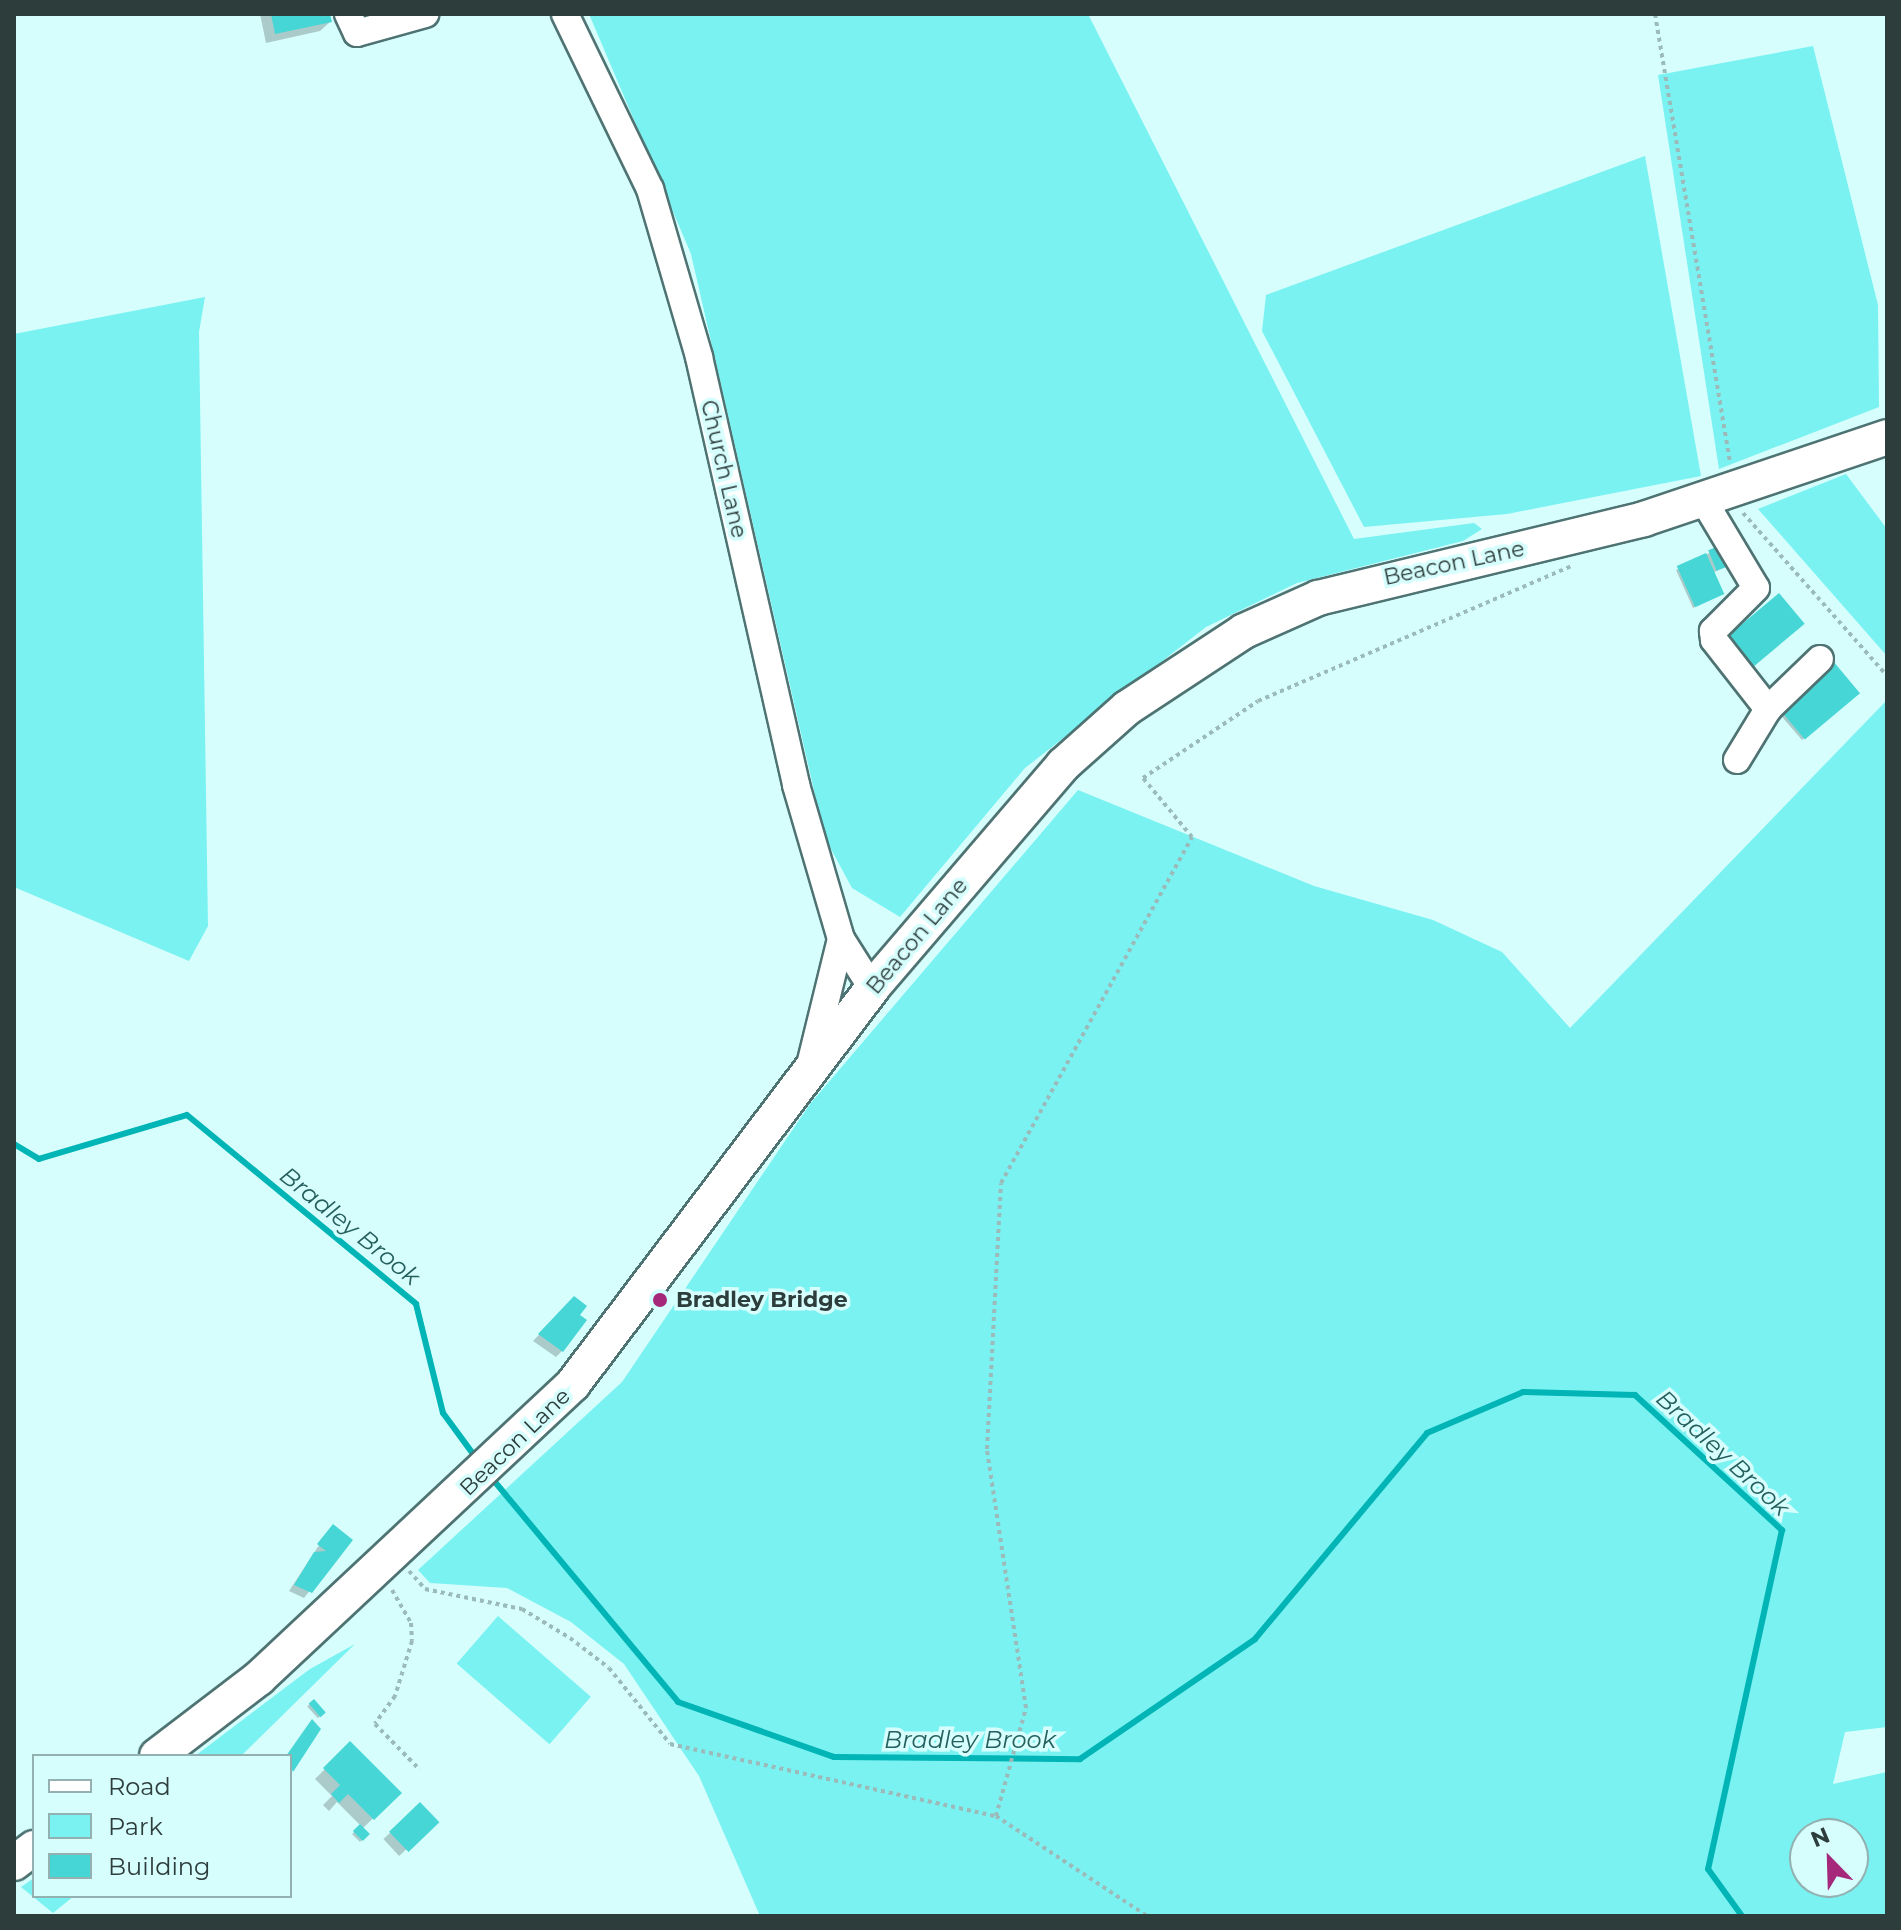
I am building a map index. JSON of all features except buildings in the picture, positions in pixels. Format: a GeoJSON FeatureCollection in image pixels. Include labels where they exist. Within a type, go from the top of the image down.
{"type":"FeatureCollection","features":[{"type":"Feature","properties":{"kind":"main road","name":"Beacon Lane"},"geometry":{"type":"LineString","coordinates":[[160,1754],[259,1678],[505,1455],[617,1331],[810,1065],[872,988],[1063,765],[1127,708],[1244,631],[1379,578],[1719,497],[1887,437]]}},
{"type":"Feature","properties":{"kind":"main road"},"geometry":{"type":"LineString","coordinates":[[14,1863],[32,1850]]}},
{"type":"Feature","properties":{"kind":"street"},"geometry":{"type":"LineString","coordinates":[[348,14],[357,33],[425,14]]}},
{"type":"Feature","properties":{"kind":"street","name":"Church Lane"},"geometry":{"type":"LineString","coordinates":[[565,14],[616,106],[655,204],[841,939],[872,988]]}},
{"type":"Feature","properties":{"kind":"street"},"geometry":{"type":"LineString","coordinates":[[1719,497],[1756,588],[1713,631],[1714,640],[1768,709]]}},
{"type":"Feature","properties":{"kind":"street"},"geometry":{"type":"LineString","coordinates":[[1737,760],[1768,709],[1820,659]]}},
{"type":"Feature","properties":{"kind":"street","name":"Church Lane"},"geometry":{"type":"LineString","coordinates":[[810,1065],[841,939]]}},
{"type":"Feature","properties":{"kind":"path"},"geometry":{"type":"LineString","coordinates":[[1655,14],[1719,497],[1745,517],[1887,676]]}},
{"type":"Feature","properties":{"kind":"path"},"geometry":{"type":"LineString","coordinates":[[996,1816],[1026,1708],[987,1449],[1001,1183],[1192,837],[1143,778],[1258,701],[1579,563]]}},
{"type":"Feature","properties":{"kind":"path"},"geometry":{"type":"LineString","coordinates":[[406,1567],[425,1589],[522,1609],[570,1638],[609,1668],[670,1744],[996,1816],[1147,1916]]}},
{"type":"Feature","properties":{"kind":"path"},"geometry":{"type":"LineString","coordinates":[[405,1607],[410,1652],[395,1696],[375,1724],[420,1770]]}},
{"type":"Feature","properties":{"kind":"green space"},"geometry":{"type":"Polygon","coordinates":[[[589,14],[1088,14],[1354,539],[1474,523],[1482,529],[1463,541],[1297,583],[1206,627],[1025,768],[900,917],[852,888],[825,838],[691,254],[589,14]]]}},
{"type":"Feature","properties":{"kind":"green space"},"geometry":{"type":"Polygon","coordinates":[[[1813,46],[1878,305],[1879,407],[1719,469],[1658,75],[1813,46]]]}},
{"type":"Feature","properties":{"kind":"green space"},"geometry":{"type":"Polygon","coordinates":[[[1645,156],[1701,476],[1507,514],[1364,527],[1262,331],[1266,295],[1645,156]]]}},
{"type":"Feature","properties":{"kind":"green space"},"geometry":{"type":"Polygon","coordinates":[[[205,297],[199,332],[208,926],[189,961],[14,887],[14,334],[205,297]]]}},
{"type":"Feature","properties":{"kind":"green space"},"geometry":{"type":"Polygon","coordinates":[[[1846,474],[1887,529],[1887,656],[1758,509],[1846,474]]]}},
{"type":"Feature","properties":{"kind":"green space"},"geometry":{"type":"Polygon","coordinates":[[[1887,700],[1887,1727],[1845,1732],[1833,1784],[1887,1772],[1887,1916],[760,1916],[699,1776],[624,1664],[571,1622],[507,1588],[430,1583],[418,1570],[622,1382],[810,1104],[1078,790],[1314,886],[1433,920],[1502,952],[1570,1028],[1887,700]]]}},
{"type":"Feature","properties":{"kind":"green space"},"geometry":{"type":"Polygon","coordinates":[[[498,1616],[591,1697],[549,1744],[457,1664],[498,1616]]]}},
{"type":"Feature","properties":{"kind":"green space"},"geometry":{"type":"Polygon","coordinates":[[[355,1644],[243,1754],[198,1754],[310,1669],[355,1644]]]}},
{"type":"Feature","properties":{"kind":"green space"},"geometry":{"type":"Polygon","coordinates":[[[32,1879],[32,1896],[21,1887],[32,1879]]]}},
{"type":"Feature","properties":{"kind":"green space"},"geometry":{"type":"Polygon","coordinates":[[[35,1898],[72,1898],[53,1913],[35,1898]]]}},
{"type":"Feature","properties":{"kind":"waterway","name":"Bradley Brook"},"geometry":{"type":"LineString","coordinates":[[14,1144],[39,1159],[187,1115],[416,1304],[443,1413],[476,1458]]}},
{"type":"Feature","properties":{"kind":"waterway","name":"Bradley Brook"},"geometry":{"type":"LineString","coordinates":[[490,1476],[678,1702],[834,1757],[1080,1759],[1255,1639],[1427,1433],[1523,1392],[1635,1395],[1782,1530],[1708,1869],[1742,1916]]}},
{"type":"Feature","properties":{"kind":"place","name":"Bradley Bridge"},"geometry":{"type":"Point","coordinates":[660,1300]}}]}
